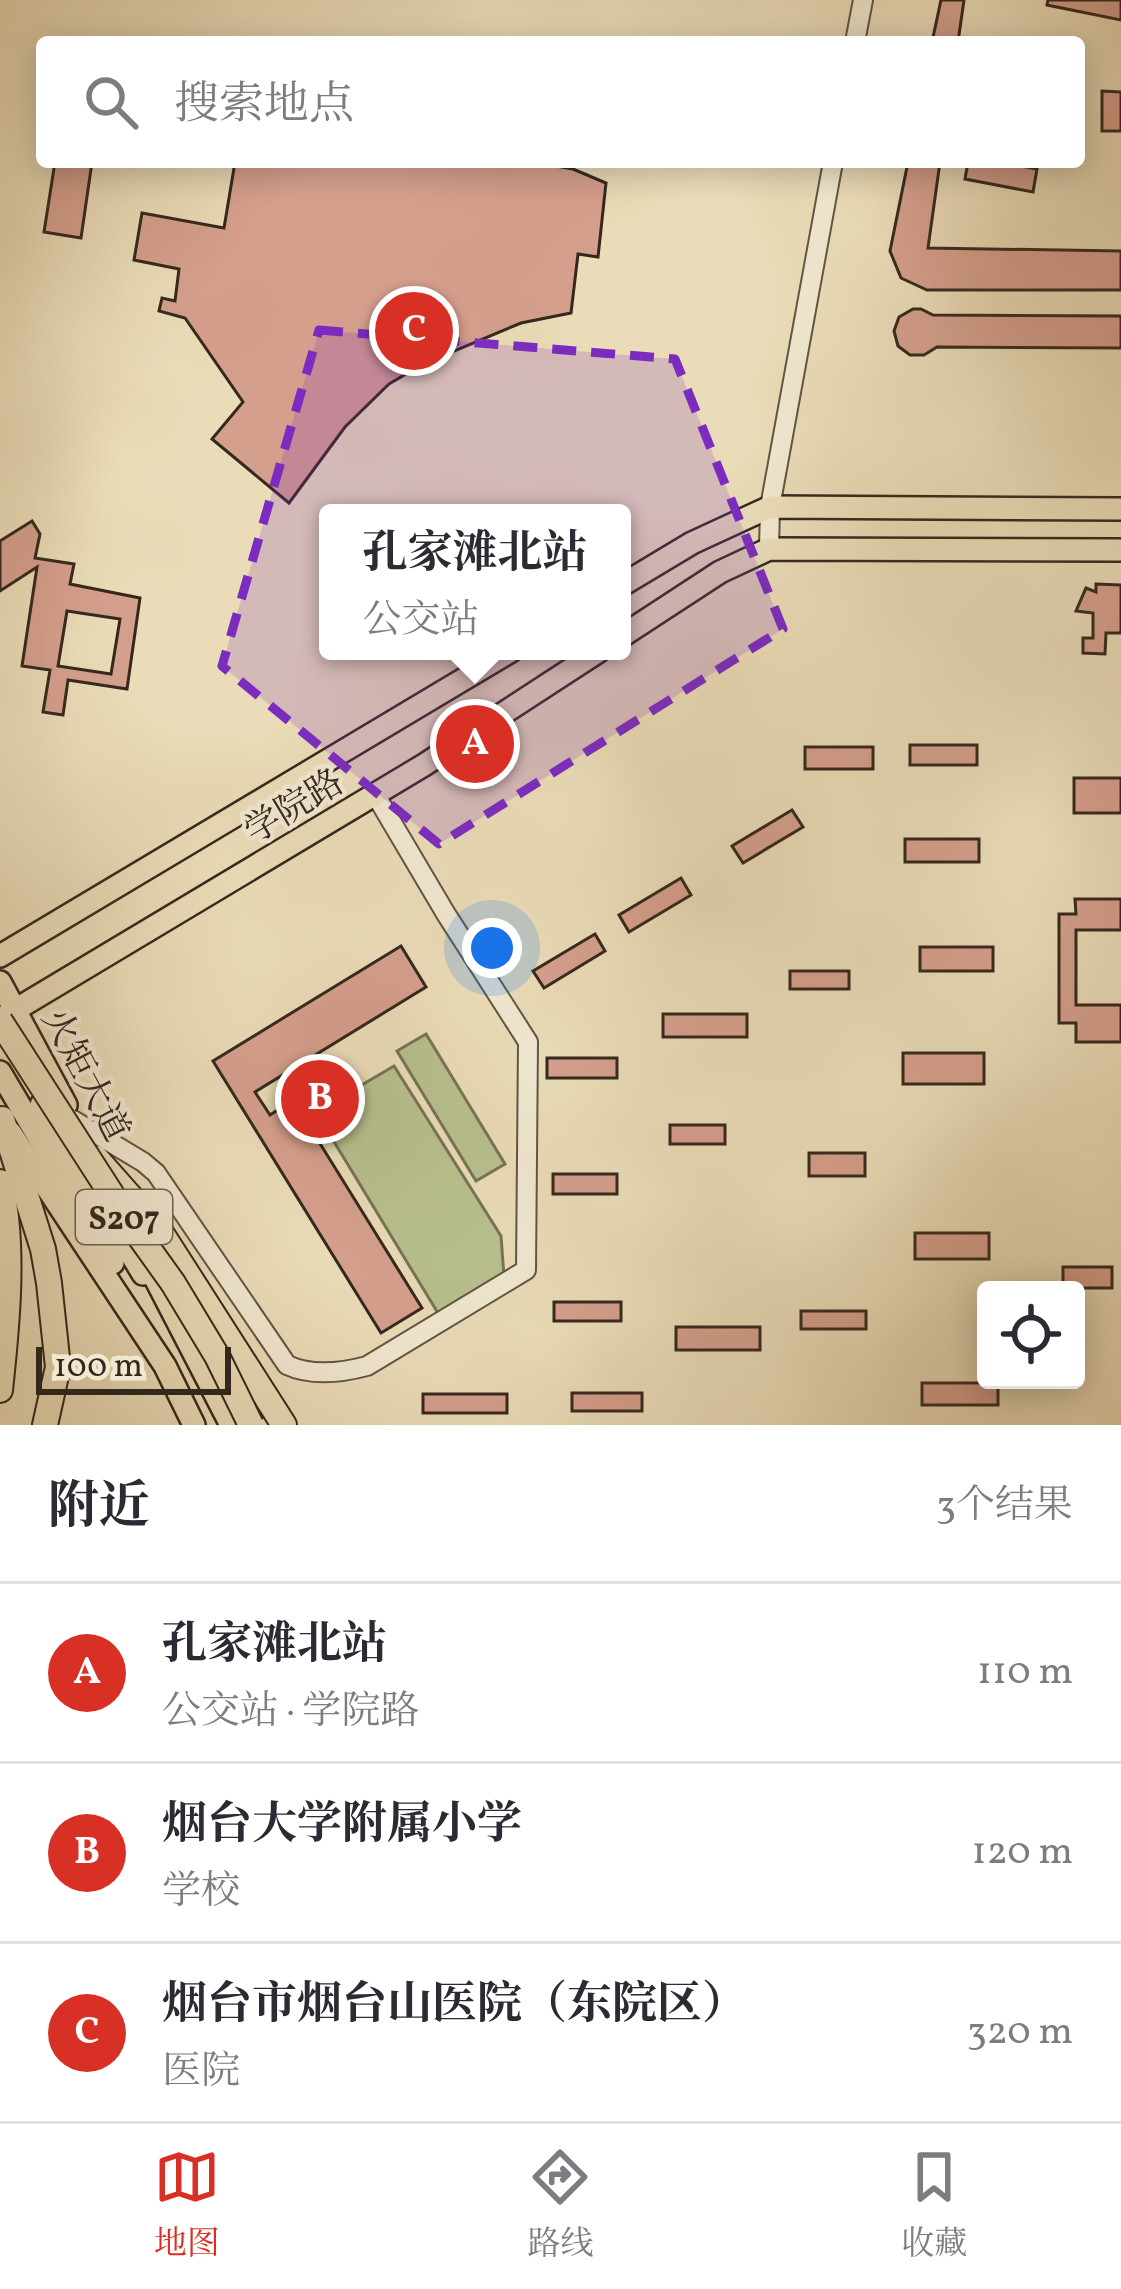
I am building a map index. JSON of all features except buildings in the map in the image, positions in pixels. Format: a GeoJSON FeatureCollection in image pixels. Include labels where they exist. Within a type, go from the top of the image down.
{"type":"FeatureCollection","features":[{"type":"Feature","properties":{"kind":"highway"},"geometry":{"type":"LineString","coordinates":[[5,1016],[218,1356],[251,1425]]}},
{"type":"Feature","properties":{"kind":"highway"},"geometry":{"type":"LineString","coordinates":[[1,1118],[43,1249],[49,1283],[58,1367],[45,1425]]}},
{"type":"Feature","properties":{"kind":"highway"},"geometry":{"type":"LineString","coordinates":[[92,1154],[158,1228],[284,1425]]}},
{"type":"Feature","properties":{"kind":"highway"},"geometry":{"type":"LineString","coordinates":[[0,1182],[8,1238],[0,1390]]}},
{"type":"Feature","properties":{"kind":"main road"},"geometry":{"type":"LineString","coordinates":[[631,580],[692,543],[770,507],[1121,509]]}},
{"type":"Feature","properties":{"kind":"main road"},"geometry":{"type":"LineString","coordinates":[[631,630],[720,572],[770,549],[1121,550]]}},
{"type":"Feature","properties":{"kind":"main road","name":"学院路"},"geometry":{"type":"LineString","coordinates":[[0,956],[496,660]]}},
{"type":"Feature","properties":{"kind":"main road","name":"学院路"},"geometry":{"type":"LineString","coordinates":[[5,1016],[375,794],[585,660]]}},
{"type":"Feature","properties":{"kind":"main road","name":"S207"},"geometry":{"type":"LineString","coordinates":[[0,982],[5,1016]]}},
{"type":"Feature","properties":{"kind":"main road","name":"火矩大道"},"geometry":{"type":"LineString","coordinates":[[5,1016],[92,1154],[232,1425]]}},
{"type":"Feature","properties":{"kind":"main road"},"geometry":{"type":"LineString","coordinates":[[0,1038],[194,1356]]}},
{"type":"Feature","properties":{"kind":"main road"},"geometry":{"type":"LineString","coordinates":[[0,1072],[136,1301],[165,1366]]}},
{"type":"Feature","properties":{"kind":"main road","name":"S207"},"geometry":{"type":"LineString","coordinates":[[1,1118],[165,1366],[194,1425]]}},
{"type":"Feature","properties":{"kind":"street"},"geometry":{"type":"LineString","coordinates":[[856,36],[863,0]]}},
{"type":"Feature","properties":{"kind":"street"},"geometry":{"type":"LineString","coordinates":[[770,549],[770,507],[832,168]]}},
{"type":"Feature","properties":{"kind":"street"},"geometry":{"type":"LineString","coordinates":[[73,1120],[156,1173],[287,1365],[300,1370],[345,1372],[367,1366],[526,1270],[529,1042],[375,794]]}},
{"type":"Feature","properties":{"kind":"highlighted area"},"geometry":{"type":"Polygon","coordinates":[[[319,330],[675,359],[783,629],[439,844],[222,666],[319,330]]]}},
{"type":"Feature","properties":{"kind":"green space"},"geometry":{"type":"Polygon","coordinates":[[[426,1034],[505,1164],[476,1181],[397,1051],[426,1034]]]}},
{"type":"Feature","properties":{"kind":"green space"},"geometry":{"type":"Polygon","coordinates":[[[394,1066],[501,1236],[504,1277],[444,1323],[316,1112],[394,1066]]]}},
{"type":"Feature","properties":{"kind":"place","name":"烟台市烟台山医院（东院区）"},"geometry":{"type":"Point","coordinates":[414,331]}},
{"type":"Feature","properties":{"kind":"place","name":"孔家滩北站"},"geometry":{"type":"Point","coordinates":[475,744]}},
{"type":"Feature","properties":{"kind":"place","name":"烟台大学附属小学"},"geometry":{"type":"Point","coordinates":[320,1099]}}]}
